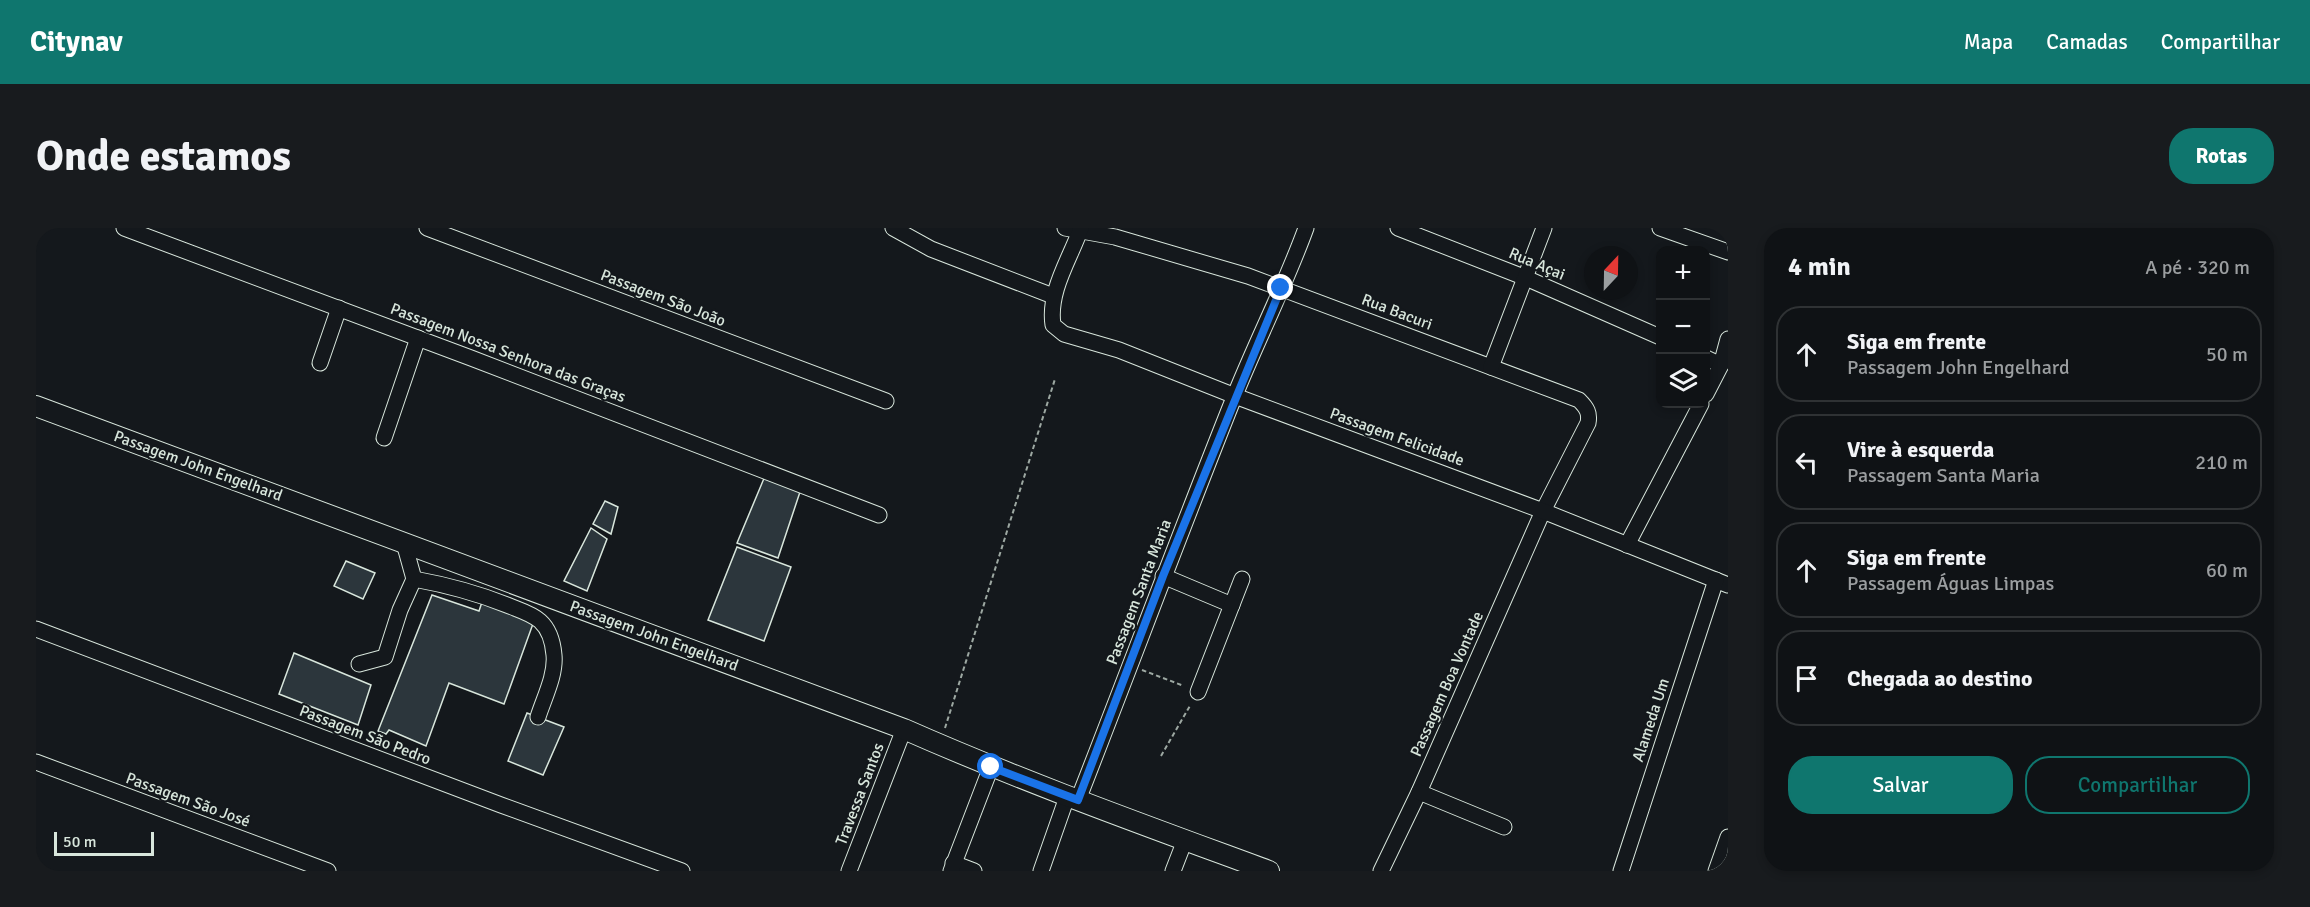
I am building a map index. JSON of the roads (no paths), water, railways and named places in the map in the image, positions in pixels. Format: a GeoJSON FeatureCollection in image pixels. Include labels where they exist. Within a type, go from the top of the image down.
{"type":"FeatureCollection","features":[{"type":"Feature","properties":{"kind":"main road","name":"Passagem John Engelhard"},"geometry":{"type":"LineString","coordinates":[[36,406],[904,729],[991,767],[1073,799],[1269,871]]}},
{"type":"Feature","properties":{"kind":"street","name":"Passagem Nossa Senhora das Graças"},"geometry":{"type":"LineString","coordinates":[[124,228],[879,515]]}},
{"type":"Feature","properties":{"kind":"street","name":"Passagem São João"},"geometry":{"type":"LineString","coordinates":[[427,228],[886,401]]}},
{"type":"Feature","properties":{"kind":"street"},"geometry":{"type":"LineString","coordinates":[[893,228],[931,249],[1053,296],[1081,230],[1065,228]]}},
{"type":"Feature","properties":{"kind":"street","name":"Passagem Santa Maria"},"geometry":{"type":"LineString","coordinates":[[1041,871],[1131,666],[1163,576],[1235,396],[1306,228]]}},
{"type":"Feature","properties":{"kind":"street","name":"Rua Açai"},"geometry":{"type":"LineString","coordinates":[[1398,228],[1526,278],[1656,335]]}},
{"type":"Feature","properties":{"kind":"street"},"geometry":{"type":"LineString","coordinates":[[1491,367],[1544,228]]}},
{"type":"Feature","properties":{"kind":"street"},"geometry":{"type":"LineString","coordinates":[[1660,228],[1728,252]]}},
{"type":"Feature","properties":{"kind":"street","name":"Rua Bacuri"},"geometry":{"type":"LineString","coordinates":[[1081,230],[1115,237],[1248,276],[1579,400],[1586,407],[1589,416],[1588,423],[1543,511]]}},
{"type":"Feature","properties":{"kind":"street","name":"Passagem Felicidade"},"geometry":{"type":"LineString","coordinates":[[1053,296],[1051,310],[1053,325],[1064,334],[1119,350],[1235,396],[1543,511],[1722,582]]}},
{"type":"Feature","properties":{"kind":"street"},"geometry":{"type":"LineString","coordinates":[[320,363],[339,308]]}},
{"type":"Feature","properties":{"kind":"street"},"geometry":{"type":"LineString","coordinates":[[384,438],[418,338]]}},
{"type":"Feature","properties":{"kind":"street"},"geometry":{"type":"LineString","coordinates":[[1710,386],[1721,365],[1728,339]]}},
{"type":"Feature","properties":{"kind":"street"},"geometry":{"type":"LineString","coordinates":[[1710,360],[1721,365]]}},
{"type":"Feature","properties":{"kind":"street"},"geometry":{"type":"LineString","coordinates":[[1627,545],[1699,408]]}},
{"type":"Feature","properties":{"kind":"street","name":"Passagem Boa Vontade"},"geometry":{"type":"LineString","coordinates":[[1381,871],[1419,792],[1543,511]]}},
{"type":"Feature","properties":{"kind":"street"},"geometry":{"type":"LineString","coordinates":[[358,664],[385,657],[400,610],[414,579],[404,543]]}},
{"type":"Feature","properties":{"kind":"street"},"geometry":{"type":"LineString","coordinates":[[1163,576],[1232,605]]}},
{"type":"Feature","properties":{"kind":"street"},"geometry":{"type":"LineString","coordinates":[[414,579],[450,585],[482,595],[531,614],[542,623],[550,637],[555,656],[552,674],[538,717]]}},
{"type":"Feature","properties":{"kind":"street"},"geometry":{"type":"LineString","coordinates":[[1198,692],[1242,579]]}},
{"type":"Feature","properties":{"kind":"street","name":"Alameda Um"},"geometry":{"type":"LineString","coordinates":[[1621,871],[1722,582]]}},
{"type":"Feature","properties":{"kind":"street","name":"Passagem São Pedro"},"geometry":{"type":"LineString","coordinates":[[36,629],[682,871]]}},
{"type":"Feature","properties":{"kind":"street","name":"Travessa Santos"},"geometry":{"type":"LineString","coordinates":[[849,871],[904,729]]}},
{"type":"Feature","properties":{"kind":"street","name":"Passagem São José"},"geometry":{"type":"LineString","coordinates":[[36,762],[328,871]]}},
{"type":"Feature","properties":{"kind":"street"},"geometry":{"type":"LineString","coordinates":[[974,871],[952,867],[991,767]]}},
{"type":"Feature","properties":{"kind":"street"},"geometry":{"type":"LineString","coordinates":[[1419,792],[1504,827]]}},
{"type":"Feature","properties":{"kind":"street"},"geometry":{"type":"LineString","coordinates":[[1716,871],[1728,837]]}},
{"type":"Feature","properties":{"kind":"street"},"geometry":{"type":"LineString","coordinates":[[1173,871],[1185,840]]}}]}
